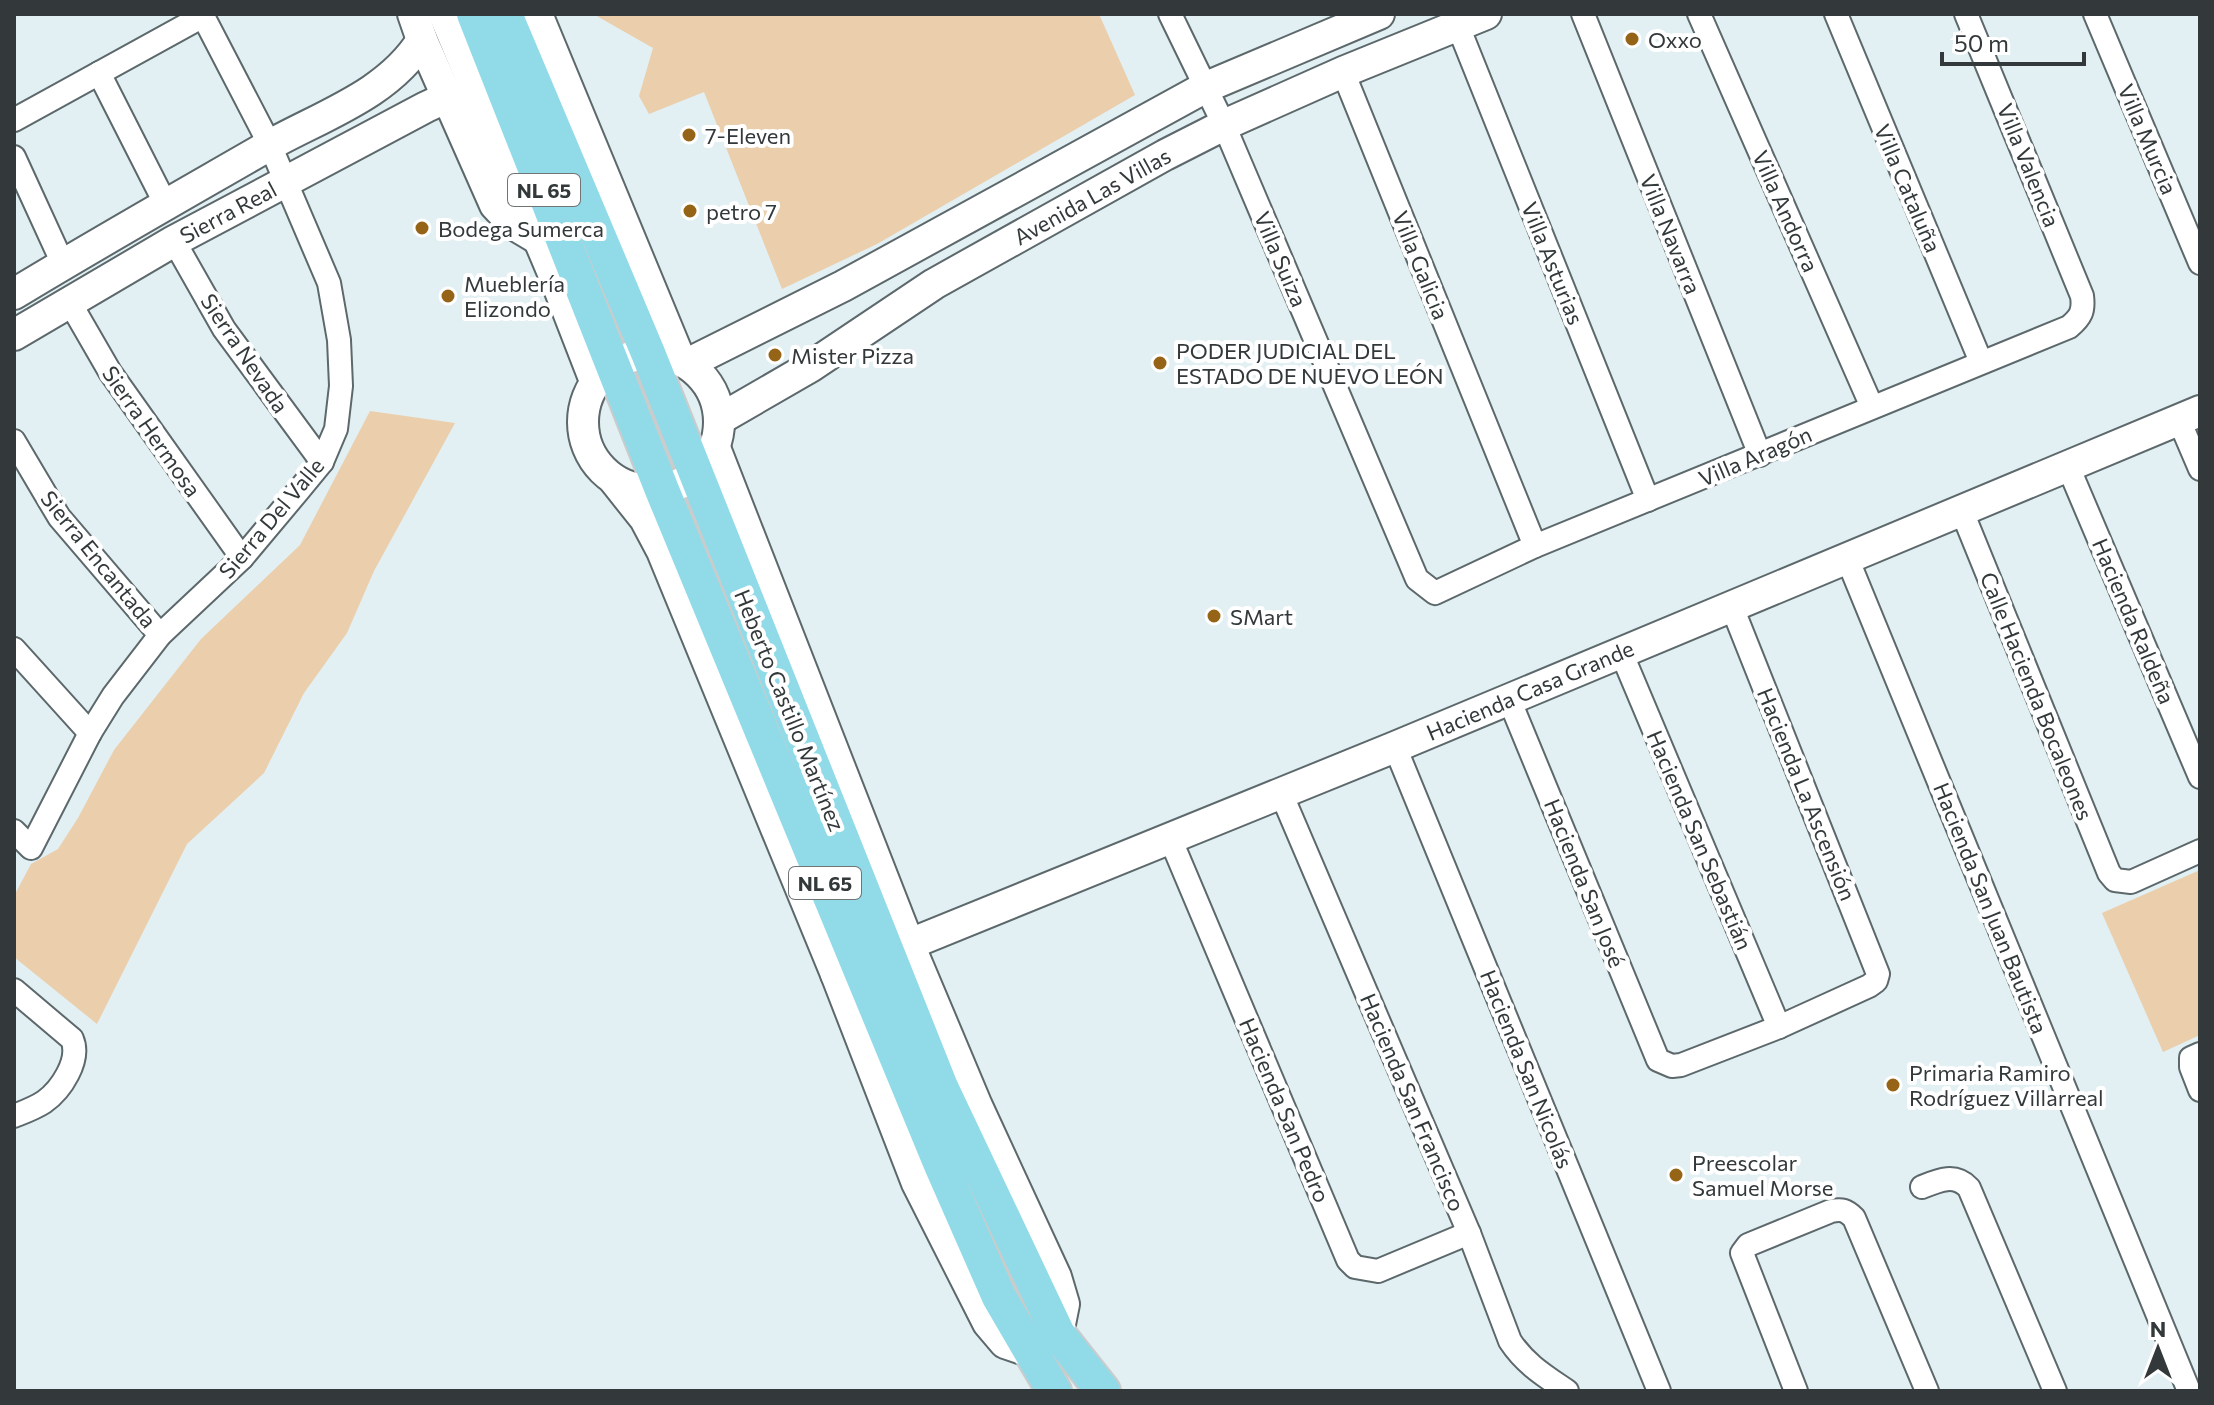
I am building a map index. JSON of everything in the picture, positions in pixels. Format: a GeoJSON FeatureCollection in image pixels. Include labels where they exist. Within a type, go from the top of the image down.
{"type":"FeatureCollection","features":[{"type":"Feature","properties":{"kind":"main road","name":"Heberto Castillo Martínez"},"geometry":{"type":"LineString","coordinates":[[474,14],[514,114],[604,374],[662,490],[872,958]]}},
{"type":"Feature","properties":{"kind":"main road","name":"Heberto Castillo Martínez"},"geometry":{"type":"LineString","coordinates":[[505,14],[672,358],[710,447],[872,958],[999,1297],[1044,1343],[1103,1391]]}},
{"type":"Feature","properties":{"kind":"main road"},"geometry":{"type":"LineString","coordinates":[[463,98],[514,114]]}},
{"type":"Feature","properties":{"kind":"main road","name":"Heberto Castillo Martínez"},"geometry":{"type":"LineString","coordinates":[[1044,1343],[1054,1391]]}},
{"type":"Feature","properties":{"kind":"street"},"geometry":{"type":"LineString","coordinates":[[444,14],[463,98]]}},
{"type":"Feature","properties":{"kind":"street"},"geometry":{"type":"LineString","coordinates":[[537,14],[672,358],[706,382],[710,447]]}},
{"type":"Feature","properties":{"kind":"street","name":"Villa Suiza"},"geometry":{"type":"LineString","coordinates":[[1170,14],[1224,125],[1417,579],[1429,591]]}},
{"type":"Feature","properties":{"kind":"street","name":"Avenida Las Villas"},"geometry":{"type":"LineString","coordinates":[[604,374],[672,358],[843,286],[1204,88],[1379,14]]}},
{"type":"Feature","properties":{"kind":"street","name":"Avenida Las Villas"},"geometry":{"type":"LineString","coordinates":[[662,490],[680,485],[710,447],[810,367],[934,284],[1224,125],[1486,14]]}},
{"type":"Feature","properties":{"kind":"street","name":"Villa Navarra"},"geometry":{"type":"LineString","coordinates":[[1583,14],[1760,455]]}},
{"type":"Feature","properties":{"kind":"street","name":"Villa Andorra"},"geometry":{"type":"LineString","coordinates":[[1699,14],[1872,407]]}},
{"type":"Feature","properties":{"kind":"street","name":"Villa Cataluña"},"geometry":{"type":"LineString","coordinates":[[1836,14],[1981,362]]}},
{"type":"Feature","properties":{"kind":"street","name":"Villa Valencia"},"geometry":{"type":"LineString","coordinates":[[1966,14],[2082,296],[2080,318]]}},
{"type":"Feature","properties":{"kind":"street","name":"Villa Murcia"},"geometry":{"type":"LineString","coordinates":[[2095,14],[2200,263]]}},
{"type":"Feature","properties":{"kind":"street"},"geometry":{"type":"LineString","coordinates":[[14,120],[203,16]]}},
{"type":"Feature","properties":{"kind":"street","name":"Sierra Del Valle"},"geometry":{"type":"LineString","coordinates":[[14,831],[31,848],[90,733],[113,696],[160,635],[242,558],[322,462],[336,429],[341,386],[339,340],[329,283],[270,145],[203,16]]}},
{"type":"Feature","properties":{"kind":"street","name":"Villa Asturias"},"geometry":{"type":"LineString","coordinates":[[1458,26],[1648,500]]}},
{"type":"Feature","properties":{"kind":"street"},"geometry":{"type":"LineString","coordinates":[[417,27],[463,98],[538,239],[604,374],[583,408],[585,441],[591,456],[645,519],[872,958],[977,1106],[1056,1277],[1064,1304],[1044,1343]]}},
{"type":"Feature","properties":{"kind":"street","name":"Sierra Real"},"geometry":{"type":"LineString","coordinates":[[14,294],[270,145],[365,94],[398,72],[417,27]]}},
{"type":"Feature","properties":{"kind":"street","name":"Villa Galicia"},"geometry":{"type":"LineString","coordinates":[[1343,72],[1535,546]]}},
{"type":"Feature","properties":{"kind":"street"},"geometry":{"type":"LineString","coordinates":[[99,73],[166,205]]}},
{"type":"Feature","properties":{"kind":"street","name":"Sierra Real"},"geometry":{"type":"LineString","coordinates":[[14,335],[174,241],[286,181],[463,98]]}},
{"type":"Feature","properties":{"kind":"street"},"geometry":{"type":"LineString","coordinates":[[14,157],[63,264]]}},
{"type":"Feature","properties":{"kind":"street","name":"Sierra Nevada"},"geometry":{"type":"LineString","coordinates":[[174,241],[224,329],[322,462]]}},
{"type":"Feature","properties":{"kind":"street","name":"Sierra Hermosa"},"geometry":{"type":"LineString","coordinates":[[69,301],[110,372],[242,558]]}},
{"type":"Feature","properties":{"kind":"street","name":"Villa Aragón"},"geometry":{"type":"LineString","coordinates":[[1429,591],[1441,592],[1535,546],[2069,327],[2080,318]]}},
{"type":"Feature","properties":{"kind":"street"},"geometry":{"type":"LineString","coordinates":[[2190,415],[2200,469]]}},
{"type":"Feature","properties":{"kind":"street","name":"Hacienda Casa Grande"},"geometry":{"type":"LineString","coordinates":[[872,958],[1395,747],[2190,415]]}},
{"type":"Feature","properties":{"kind":"street","name":"Sierra Encantada"},"geometry":{"type":"LineString","coordinates":[[14,441],[59,517],[160,635]]}},
{"type":"Feature","properties":{"kind":"street","name":"Hacienda Raldeña"},"geometry":{"type":"LineString","coordinates":[[2067,464],[2200,777]]}},
{"type":"Feature","properties":{"kind":"street"},"geometry":{"type":"LineString","coordinates":[[614,480],[646,491],[662,490]]}},
{"type":"Feature","properties":{"kind":"street","name":"Calle Hacienda Bocaleones"},"geometry":{"type":"LineString","coordinates":[[1961,509],[2103,859],[2115,880],[2131,882],[2200,851]]}},
{"type":"Feature","properties":{"kind":"street","name":"Hacienda San Juan Bautista"},"geometry":{"type":"LineString","coordinates":[[1847,558],[2189,1391]]}},
{"type":"Feature","properties":{"kind":"street","name":"Hacienda La Ascensión"},"geometry":{"type":"LineString","coordinates":[[1732,607],[1877,967],[1876,981],[1779,1027]]}},
{"type":"Feature","properties":{"kind":"street"},"geometry":{"type":"LineString","coordinates":[[14,649],[90,733]]}},
{"type":"Feature","properties":{"kind":"street","name":"Hacienda San Sebastián"},"geometry":{"type":"LineString","coordinates":[[1621,652],[1779,1027]]}},
{"type":"Feature","properties":{"kind":"street","name":"Hacienda San José"},"geometry":{"type":"LineString","coordinates":[[1509,699],[1658,1060],[1665,1065],[1681,1065],[1779,1027]]}},
{"type":"Feature","properties":{"kind":"street","name":"Hacienda San Nicolás"},"geometry":{"type":"LineString","coordinates":[[1395,747],[1659,1391]]}},
{"type":"Feature","properties":{"kind":"street","name":"Hacienda San Francisco"},"geometry":{"type":"LineString","coordinates":[[1281,793],[1469,1233],[1510,1341],[1532,1367],[1567,1391]]}},
{"type":"Feature","properties":{"kind":"street","name":"Hacienda San Pedro"},"geometry":{"type":"LineString","coordinates":[[1170,838],[1348,1260],[1355,1267],[1378,1271],[1469,1233]]}},
{"type":"Feature","properties":{"kind":"street"},"geometry":{"type":"LineString","coordinates":[[14,990],[72,1039],[75,1046],[71,1066],[57,1090],[47,1100],[14,1116]]}},
{"type":"Feature","properties":{"kind":"street"},"geometry":{"type":"LineString","coordinates":[[2195,1056],[2191,1067],[2200,1090]]}},
{"type":"Feature","properties":{"kind":"street"},"geometry":{"type":"LineString","coordinates":[[1922,1187],[1942,1179],[1955,1179],[1969,1188],[2055,1391]]}},
{"type":"Feature","properties":{"kind":"street"},"geometry":{"type":"LineString","coordinates":[[1796,1391],[1742,1253],[1748,1245],[1841,1209],[1854,1218],[1927,1391]]}},
{"type":"Feature","properties":{"kind":"shaded area"},"geometry":{"type":"Polygon","coordinates":[[[1099,14],[1135,95],[877,244],[782,289],[704,92],[649,114],[639,96],[653,48],[595,15],[1099,14]]]}},
{"type":"Feature","properties":{"kind":"shaded area"},"geometry":{"type":"Polygon","coordinates":[[[370,411],[455,423],[374,571],[347,633],[304,693],[264,773],[187,844],[97,1024],[14,957],[14,896],[31,864],[58,849],[114,750],[201,639],[300,545],[370,411]]]}},
{"type":"Feature","properties":{"kind":"shaded area"},"geometry":{"type":"Polygon","coordinates":[[[2200,870],[2200,1035],[2163,1052],[2102,913],[2200,870]]]}},
{"type":"Feature","properties":{"kind":"place","name":"Oxxo"},"geometry":{"type":"Point","coordinates":[1632,39]}},
{"type":"Feature","properties":{"kind":"place","name":"7-Eleven"},"geometry":{"type":"Point","coordinates":[689,135]}},
{"type":"Feature","properties":{"kind":"place","name":"petro 7"},"geometry":{"type":"Point","coordinates":[690,211]}},
{"type":"Feature","properties":{"kind":"place","name":"Bodega Sumerca"},"geometry":{"type":"Point","coordinates":[422,228]}},
{"type":"Feature","properties":{"kind":"place","name":"Mueblería Elizondo"},"geometry":{"type":"Point","coordinates":[448,296]}},
{"type":"Feature","properties":{"kind":"place","name":"Mister Pizza"},"geometry":{"type":"Point","coordinates":[775,355]}},
{"type":"Feature","properties":{"kind":"place","name":"PODER JUDICIAL DEL ESTADO DE NUEVO LEÓN"},"geometry":{"type":"Point","coordinates":[1160,363]}},
{"type":"Feature","properties":{"kind":"place","name":"SMart"},"geometry":{"type":"Point","coordinates":[1214,616]}},
{"type":"Feature","properties":{"kind":"place","name":"Primaria Ramiro Rodríguez Villarreal"},"geometry":{"type":"Point","coordinates":[1893,1085]}},
{"type":"Feature","properties":{"kind":"place","name":"Preescolar Samuel Morse"},"geometry":{"type":"Point","coordinates":[1676,1175]}}]}
